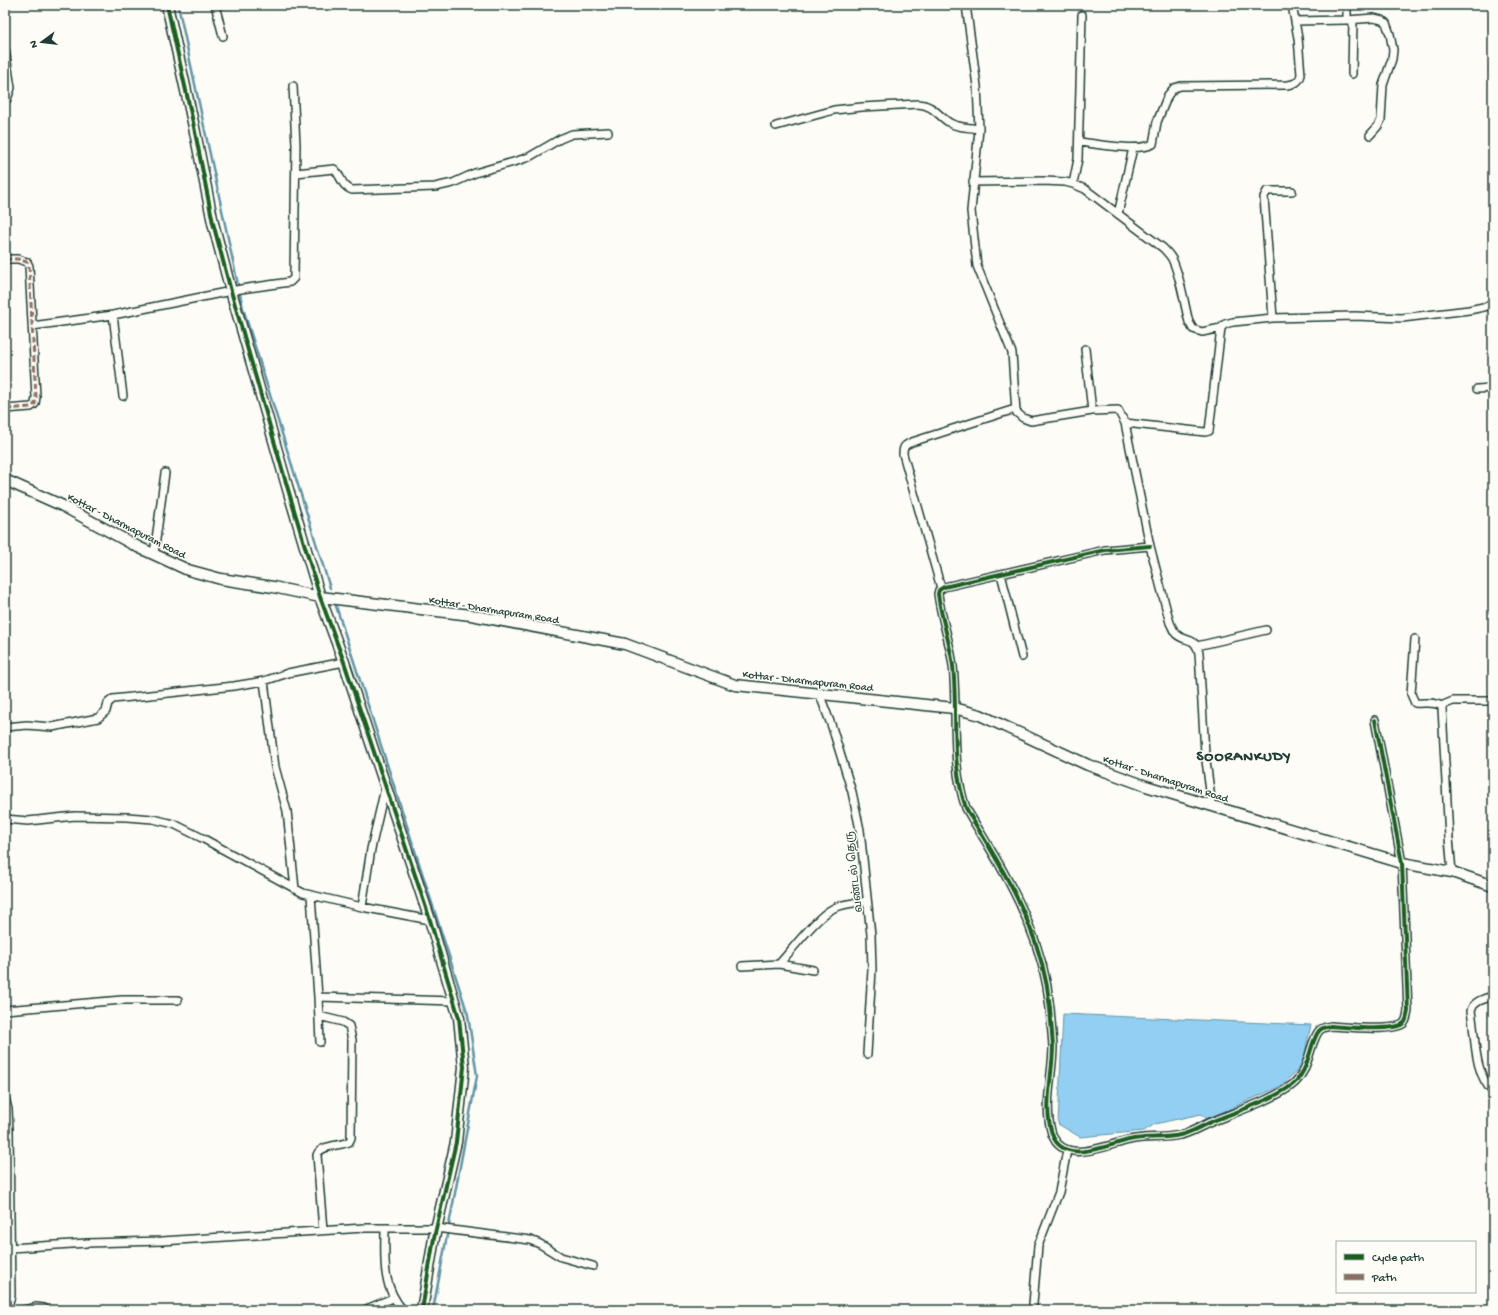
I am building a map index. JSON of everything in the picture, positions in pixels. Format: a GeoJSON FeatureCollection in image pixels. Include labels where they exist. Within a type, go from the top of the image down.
{"type":"FeatureCollection","features":[{"type":"Feature","properties":{"kind":"main road"},"geometry":{"type":"LineString","coordinates":[[167,5],[194,127],[213,223],[236,290],[320,597],[344,662],[430,920],[459,1018],[464,1067],[456,1142],[422,1310]]}},
{"type":"Feature","properties":{"kind":"main road","name":"Kottar - Dharmapuram Road"},"geometry":{"type":"LineString","coordinates":[[5,480],[63,506],[154,554],[188,570],[221,579],[273,587],[320,597],[472,615],[624,644],[736,685],[954,708],[980,715],[1088,765],[1146,786],[1402,863],[1452,872],[1493,886]]}},
{"type":"Feature","properties":{"kind":"street"},"geometry":{"type":"LineString","coordinates":[[215,5],[223,36]]}},
{"type":"Feature","properties":{"kind":"street"},"geometry":{"type":"LineString","coordinates":[[966,5],[977,86],[978,128],[971,212],[976,266],[1012,353],[1015,409],[1022,418],[1031,421],[1092,411],[1118,410],[1125,423],[1150,546],[1170,622],[1178,635],[1193,640],[1199,653],[1205,753],[1212,806]]}},
{"type":"Feature","properties":{"kind":"street"},"geometry":{"type":"LineString","coordinates":[[1078,142],[1133,148],[1153,144],[1157,122],[1168,95],[1174,88],[1182,86],[1288,85],[1299,81],[1301,70],[1292,5]]}},
{"type":"Feature","properties":{"kind":"street"},"geometry":{"type":"LineString","coordinates":[[1347,5],[1350,20],[1352,74]]}},
{"type":"Feature","properties":{"kind":"street"},"geometry":{"type":"LineString","coordinates":[[1073,184],[1078,159],[1082,15]]}},
{"type":"Feature","properties":{"kind":"street"},"geometry":{"type":"LineString","coordinates":[[1295,21],[1374,18],[1382,20],[1386,23],[1392,42],[1392,59],[1383,85],[1381,120],[1370,135]]}},
{"type":"Feature","properties":{"kind":"street"},"geometry":{"type":"LineString","coordinates":[[5,49],[10,95],[5,100]]}},
{"type":"Feature","properties":{"kind":"street"},"geometry":{"type":"LineString","coordinates":[[32,326],[113,316],[236,290],[287,283],[294,278],[296,145],[293,86]]}},
{"type":"Feature","properties":{"kind":"street"},"geometry":{"type":"LineString","coordinates":[[776,126],[834,110],[926,104],[932,107],[950,123],[957,126],[978,128]]}},
{"type":"Feature","properties":{"kind":"street"},"geometry":{"type":"LineString","coordinates":[[296,173],[334,169],[337,172],[342,184],[352,190],[435,187],[453,183],[475,173],[517,162],[572,134],[608,132]]}},
{"type":"Feature","properties":{"kind":"street"},"geometry":{"type":"LineString","coordinates":[[1118,214],[1133,148]]}},
{"type":"Feature","properties":{"kind":"street"},"geometry":{"type":"LineString","coordinates":[[974,182],[1066,182],[1085,189],[1163,248],[1173,259],[1189,322],[1193,329],[1202,332],[1221,328],[1225,324],[1233,322],[1273,318],[1355,316],[1402,318],[1469,310],[1493,305]]}},
{"type":"Feature","properties":{"kind":"street"},"geometry":{"type":"LineString","coordinates":[[1273,318],[1264,197],[1267,191],[1292,191]]}},
{"type":"Feature","properties":{"kind":"street"},"geometry":{"type":"LineString","coordinates":[[5,259],[23,260],[27,262],[29,266],[36,397],[35,404],[32,407],[5,409]]}},
{"type":"Feature","properties":{"kind":"street"},"geometry":{"type":"LineString","coordinates":[[113,316],[123,396]]}},
{"type":"Feature","properties":{"kind":"street"},"geometry":{"type":"LineString","coordinates":[[1125,423],[1205,432],[1209,431],[1221,328]]}},
{"type":"Feature","properties":{"kind":"street"},"geometry":{"type":"LineString","coordinates":[[1085,349],[1092,411]]}},
{"type":"Feature","properties":{"kind":"street"},"geometry":{"type":"LineString","coordinates":[[1477,390],[1493,388]]}},
{"type":"Feature","properties":{"kind":"street"},"geometry":{"type":"LineString","coordinates":[[941,588],[903,454],[903,448],[906,444],[1015,409]]}},
{"type":"Feature","properties":{"kind":"street"},"geometry":{"type":"LineString","coordinates":[[154,554],[165,473]]}},
{"type":"Feature","properties":{"kind":"street"},"geometry":{"type":"LineString","coordinates":[[1150,546],[1105,550],[941,588],[938,592],[953,665],[957,773],[962,797],[966,808],[1012,887],[1036,942],[1050,1006],[1053,1046],[1048,1112],[1053,1137],[1060,1145],[1067,1150],[1084,1151],[1141,1138],[1176,1136],[1186,1133],[1268,1098],[1292,1085],[1300,1078],[1316,1035],[1319,1030],[1324,1027],[1387,1028],[1404,1023],[1407,1018],[1408,1011],[1402,863],[1375,720]]}},
{"type":"Feature","properties":{"kind":"street"},"geometry":{"type":"LineString","coordinates":[[1001,574],[1022,657]]}},
{"type":"Feature","properties":{"kind":"street"},"geometry":{"type":"LineString","coordinates":[[1197,646],[1266,630]]}},
{"type":"Feature","properties":{"kind":"street"},"geometry":{"type":"LineString","coordinates":[[1415,639],[1411,694],[1412,700],[1415,703],[1437,703],[1441,706]]}},
{"type":"Feature","properties":{"kind":"street"},"geometry":{"type":"LineString","coordinates":[[5,727],[27,725],[52,727],[98,718],[106,711],[108,703],[113,699],[234,686],[264,681],[288,673],[344,662]]}},
{"type":"Feature","properties":{"kind":"street"},"geometry":{"type":"LineString","coordinates":[[264,681],[275,767],[287,811],[295,889]]}},
{"type":"Feature","properties":{"kind":"street","name":"வண்டல் தெரு"},"geometry":{"type":"LineString","coordinates":[[819,693],[832,727],[852,792],[860,830],[871,935],[872,969],[866,1054]]}},
{"type":"Feature","properties":{"kind":"street"},"geometry":{"type":"LineString","coordinates":[[1441,706],[1454,701],[1493,701]]}},
{"type":"Feature","properties":{"kind":"street"},"geometry":{"type":"LineString","coordinates":[[1441,706],[1452,872]]}},
{"type":"Feature","properties":{"kind":"street"},"geometry":{"type":"LineString","coordinates":[[362,908],[372,849],[385,788]]}},
{"type":"Feature","properties":{"kind":"street"},"geometry":{"type":"LineString","coordinates":[[5,819],[28,821],[75,816],[153,819],[174,824],[295,889],[311,896],[362,908],[430,920]]}},
{"type":"Feature","properties":{"kind":"street"},"geometry":{"type":"LineString","coordinates":[[311,896],[320,1042]]}},
{"type":"Feature","properties":{"kind":"street"},"geometry":{"type":"LineString","coordinates":[[779,964],[815,923],[830,910],[841,905],[868,901]]}},
{"type":"Feature","properties":{"kind":"street"},"geometry":{"type":"LineString","coordinates":[[742,966],[779,964],[813,970]]}},
{"type":"Feature","properties":{"kind":"street"},"geometry":{"type":"LineString","coordinates":[[318,996],[454,1001]]}},
{"type":"Feature","properties":{"kind":"street"},"geometry":{"type":"LineString","coordinates":[[1493,996],[1476,1002],[1472,1006],[1471,1011],[1480,1071],[1488,1087],[1493,1092]]}},
{"type":"Feature","properties":{"kind":"street"},"geometry":{"type":"LineString","coordinates":[[5,1010],[122,1000],[178,1000]]}},
{"type":"Feature","properties":{"kind":"street"},"geometry":{"type":"LineString","coordinates":[[319,1016],[343,1022],[349,1026],[352,1040],[351,1138],[349,1142],[344,1144],[321,1149],[317,1156],[323,1230]]}},
{"type":"Feature","properties":{"kind":"street"},"geometry":{"type":"LineString","coordinates":[[5,1098],[8,1109],[11,1248],[11,1296],[5,1310]]}},
{"type":"Feature","properties":{"kind":"street"},"geometry":{"type":"LineString","coordinates":[[1033,1304],[1038,1246],[1059,1192],[1067,1150]]}},
{"type":"Feature","properties":{"kind":"street"},"geometry":{"type":"LineString","coordinates":[[385,1228],[385,1266],[388,1287],[403,1310]]}},
{"type":"Feature","properties":{"kind":"street"},"geometry":{"type":"LineString","coordinates":[[11,1248],[323,1230],[438,1228],[530,1240],[540,1244],[561,1257],[593,1266]]}},
{"type":"Feature","properties":{"kind":"street"},"geometry":{"type":"LineString","coordinates":[[364,1310],[394,1298]]}},
{"type":"Feature","properties":{"kind":"street"},"geometry":{"type":"LineString","coordinates":[[24,1310],[35,1308],[44,1308],[46,1310]]}},
{"type":"Feature","properties":{"kind":"water"},"geometry":{"type":"Polygon","coordinates":[[[1063,1014],[1311,1025],[1302,1066],[1281,1086],[1207,1119],[1201,1114],[1155,1124],[1144,1131],[1080,1137],[1058,1124],[1063,1014]]]}},
{"type":"Feature","properties":{"kind":"waterway"},"geometry":{"type":"LineString","coordinates":[[178,5],[243,308],[330,588]]}},
{"type":"Feature","properties":{"kind":"waterway"},"geometry":{"type":"LineString","coordinates":[[336,606],[468,1015],[477,1076],[433,1310]]}},
{"type":"Feature","properties":{"kind":"marked path"},"geometry":{"type":"LineString","coordinates":[[5,259],[18,259],[27,262],[29,266],[36,397],[35,404],[31,407],[5,409]]}},
{"type":"Feature","properties":{"kind":"cycle path"},"geometry":{"type":"LineString","coordinates":[[167,5],[194,127],[213,223],[287,486],[320,597],[344,662],[430,920],[459,1018],[464,1067],[456,1142],[434,1238],[422,1310]]}},
{"type":"Feature","properties":{"kind":"cycle path"},"geometry":{"type":"LineString","coordinates":[[1150,546],[1105,550],[944,587],[939,590],[938,594],[953,666],[956,756],[961,791],[966,808],[997,860],[1018,900],[1035,942],[1047,985],[1053,1046],[1048,1113],[1052,1134],[1058,1144],[1066,1149],[1086,1151],[1129,1140],[1174,1136],[1188,1133],[1275,1096],[1292,1085],[1303,1071],[1318,1032],[1325,1027],[1381,1028],[1399,1026],[1405,1022],[1408,1011],[1402,863],[1375,720]]}},
{"type":"Feature","properties":{"kind":"district","name":"SOORANKUDY"},"geometry":{"type":"Point","coordinates":[1244,755]}}]}
